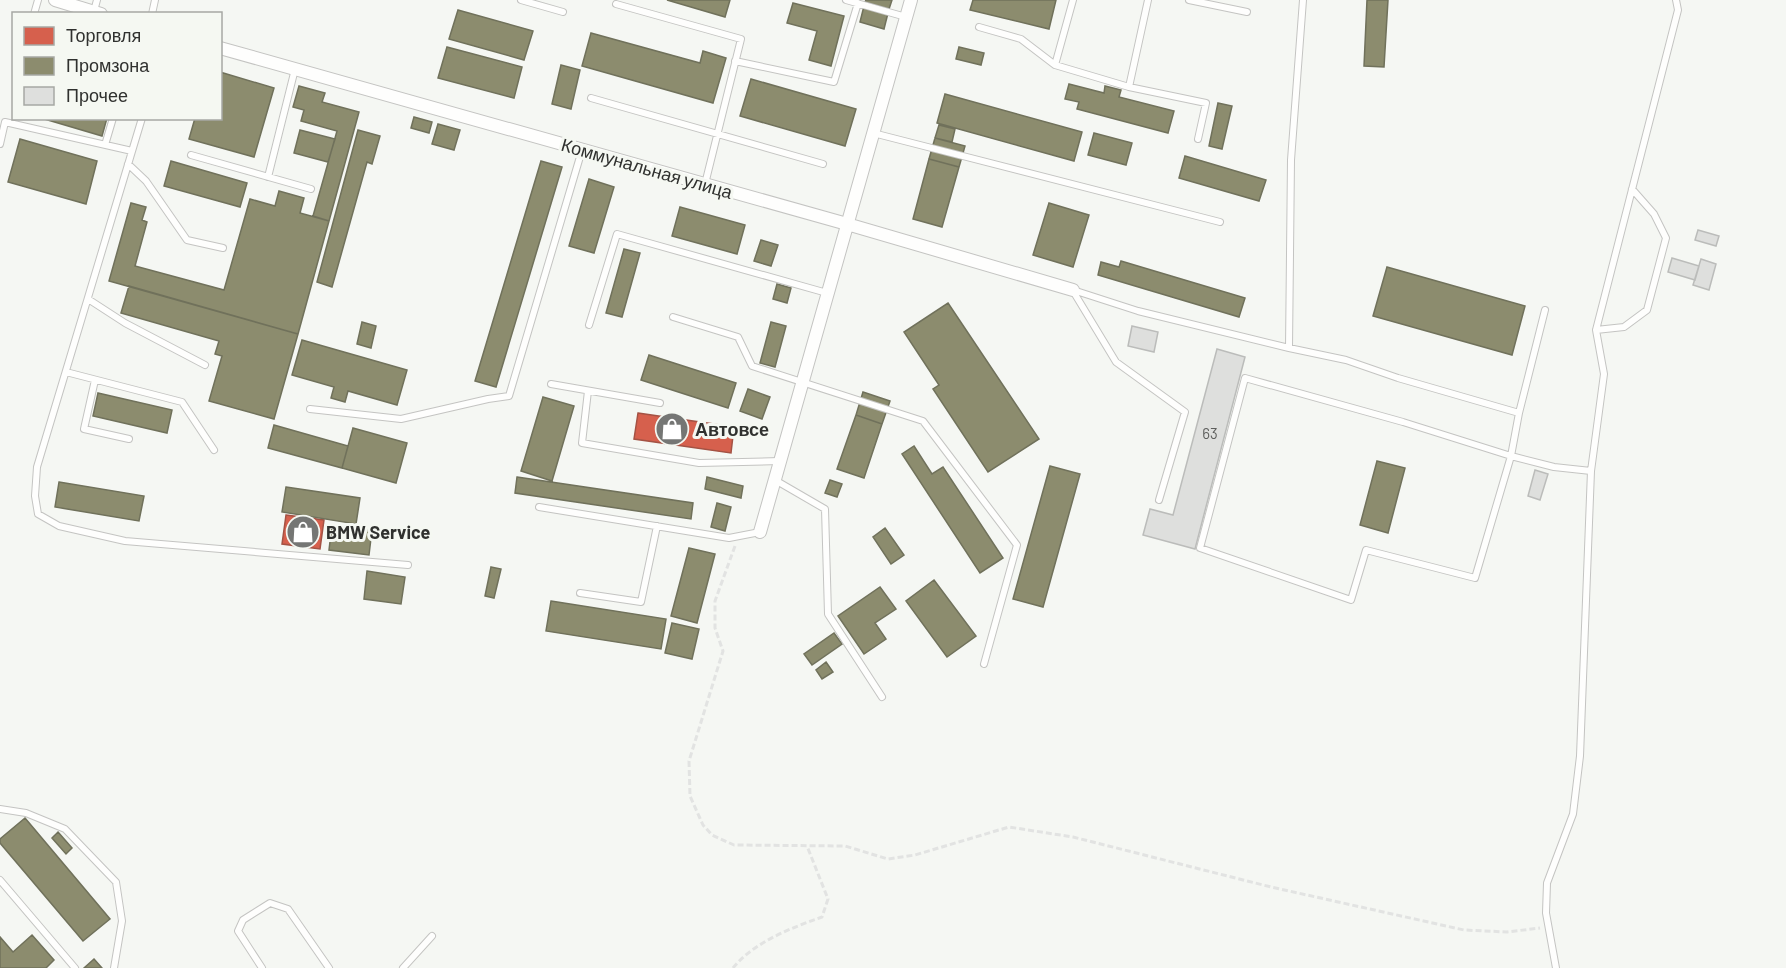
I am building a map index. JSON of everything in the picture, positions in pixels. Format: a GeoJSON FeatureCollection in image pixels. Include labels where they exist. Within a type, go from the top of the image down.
{"type":"FeatureCollection","features":[{"type":"Feature","properties":{"kind":"street"},"geometry":{"type":"LineString","coordinates":[[55,0],[97,8]]}},
{"type":"Feature","properties":{"kind":"street"},"geometry":{"type":"LineString","coordinates":[[760,532],[911,0]]}},
{"type":"Feature","properties":{"kind":"street","name":"Коммунальная улица"},"geometry":{"type":"LineString","coordinates":[[222,49],[847,224],[1073,290]]}},
{"type":"Feature","properties":{"kind":"lane"},"geometry":{"type":"LineString","coordinates":[[521,0],[563,12]]}},
{"type":"Feature","properties":{"kind":"lane"},"geometry":{"type":"LineString","coordinates":[[846,0],[907,17]]}},
{"type":"Feature","properties":{"kind":"lane"},"geometry":{"type":"LineString","coordinates":[[1055,65],[1073,0]]}},
{"type":"Feature","properties":{"kind":"lane"},"geometry":{"type":"LineString","coordinates":[[1129,87],[1148,0]]}},
{"type":"Feature","properties":{"kind":"lane"},"geometry":{"type":"LineString","coordinates":[[1189,0],[1247,12]]}},
{"type":"Feature","properties":{"kind":"lane"},"geometry":{"type":"LineString","coordinates":[[1289,348],[1291,160],[1303,0]]}},
{"type":"Feature","properties":{"kind":"lane"},"geometry":{"type":"LineString","coordinates":[[1556,968],[1546,913],[1547,883],[1573,814],[1580,756],[1591,471],[1604,374],[1596,330],[1678,10],[1676,0]]}},
{"type":"Feature","properties":{"kind":"lane"},"geometry":{"type":"LineString","coordinates":[[735,61],[834,82],[858,3]]}},
{"type":"Feature","properties":{"kind":"lane"},"geometry":{"type":"LineString","coordinates":[[616,4],[741,39],[705,184]]}},
{"type":"Feature","properties":{"kind":"lane"},"geometry":{"type":"LineString","coordinates":[[979,27],[1021,39],[1055,65],[1129,87],[1206,103],[1198,139]]}},
{"type":"Feature","properties":{"kind":"lane"},"geometry":{"type":"LineString","coordinates":[[268,177],[295,69]]}},
{"type":"Feature","properties":{"kind":"lane"},"geometry":{"type":"LineString","coordinates":[[591,98],[823,164]]}},
{"type":"Feature","properties":{"kind":"lane"},"geometry":{"type":"LineString","coordinates":[[105,145],[112,120]]}},
{"type":"Feature","properties":{"kind":"lane"},"geometry":{"type":"LineString","coordinates":[[141,120],[37,466],[35,496],[38,514],[59,526],[125,541],[408,565]]}},
{"type":"Feature","properties":{"kind":"lane"},"geometry":{"type":"LineString","coordinates":[[0,144],[5,122],[132,151]]}},
{"type":"Feature","properties":{"kind":"lane"},"geometry":{"type":"LineString","coordinates":[[873,133],[1220,222]]}},
{"type":"Feature","properties":{"kind":"lane"},"geometry":{"type":"LineString","coordinates":[[310,409],[401,419],[509,396],[582,149]]}},
{"type":"Feature","properties":{"kind":"lane"},"geometry":{"type":"LineString","coordinates":[[191,155],[310,189]]}},
{"type":"Feature","properties":{"kind":"lane"},"geometry":{"type":"LineString","coordinates":[[128,164],[146,181],[187,240],[223,248]]}},
{"type":"Feature","properties":{"kind":"lane"},"geometry":{"type":"LineString","coordinates":[[1596,330],[1624,327],[1647,310],[1666,238],[1654,214],[1632,189]]}},
{"type":"Feature","properties":{"kind":"lane"},"geometry":{"type":"LineString","coordinates":[[589,325],[617,234],[827,293]]}},
{"type":"Feature","properties":{"kind":"lane"},"geometry":{"type":"LineString","coordinates":[[1073,290],[1138,311],[1346,360],[1398,378],[1519,413]]}},
{"type":"Feature","properties":{"kind":"lane"},"geometry":{"type":"LineString","coordinates":[[1073,290],[1117,364],[1185,412],[1159,500]]}},
{"type":"Feature","properties":{"kind":"lane"},"geometry":{"type":"LineString","coordinates":[[88,299],[125,323],[205,365]]}},
{"type":"Feature","properties":{"kind":"lane"},"geometry":{"type":"LineString","coordinates":[[1545,310],[1519,413],[1511,456],[1475,578],[1366,550],[1351,600],[1200,548],[1245,378],[1403,422],[1511,456],[1554,467],[1591,471]]}},
{"type":"Feature","properties":{"kind":"lane"},"geometry":{"type":"LineString","coordinates":[[673,317],[738,337],[752,366],[923,421],[1017,545],[984,664]]}},
{"type":"Feature","properties":{"kind":"lane"},"geometry":{"type":"LineString","coordinates":[[66,372],[182,402],[214,450]]}},
{"type":"Feature","properties":{"kind":"lane"},"geometry":{"type":"LineString","coordinates":[[96,380],[84,429],[129,439]]}},
{"type":"Feature","properties":{"kind":"lane"},"geometry":{"type":"LineString","coordinates":[[551,384],[660,404]]}},
{"type":"Feature","properties":{"kind":"lane"},"geometry":{"type":"LineString","coordinates":[[588,391],[582,442],[699,463],[781,461]]}},
{"type":"Feature","properties":{"kind":"lane"},"geometry":{"type":"LineString","coordinates":[[775,480],[825,509],[828,614],[882,697]]}},
{"type":"Feature","properties":{"kind":"lane"},"geometry":{"type":"LineString","coordinates":[[539,507],[729,538],[760,532]]}},
{"type":"Feature","properties":{"kind":"lane"},"geometry":{"type":"LineString","coordinates":[[580,593],[641,602],[657,526]]}},
{"type":"Feature","properties":{"kind":"lane"},"geometry":{"type":"LineString","coordinates":[[0,809],[27,813],[66,829],[116,882],[122,921],[114,968]]}},
{"type":"Feature","properties":{"kind":"lane"},"geometry":{"type":"LineString","coordinates":[[0,880],[75,968]]}},
{"type":"Feature","properties":{"kind":"lane"},"geometry":{"type":"LineString","coordinates":[[262,968],[238,930],[243,920],[270,903],[288,909],[329,968]]}},
{"type":"Feature","properties":{"kind":"lane"},"geometry":{"type":"LineString","coordinates":[[403,968],[432,936]]}},
{"type":"Feature","properties":{"kind":"path"},"geometry":{"type":"LineString","coordinates":[[739,536],[715,601],[715,628],[723,651],[689,761],[690,796],[703,825],[712,836],[734,845],[845,846],[888,859],[915,855],[1010,827],[1073,837],[1271,887],[1464,930],[1506,932],[1548,926]]}},
{"type":"Feature","properties":{"kind":"path"},"geometry":{"type":"LineString","coordinates":[[732,968],[743,955],[822,916],[828,899],[807,846]]}},
{"type":"Feature","properties":{"kind":"building: Торговля"},"geometry":{"type":"Polygon","coordinates":[[[638,413],[734,427],[731,453],[634,439],[638,413]]]}},
{"type":"Feature","properties":{"kind":"building: Торговля","name":"BMW Service"},"geometry":{"type":"Polygon","coordinates":[[[286,515],[324,520],[320,549],[282,544],[286,515]]]}},
{"type":"Feature","properties":{"kind":"building: Промзона"},"geometry":{"type":"Polygon","coordinates":[[[667,0],[730,0],[725,17],[667,0]]]}},
{"type":"Feature","properties":{"kind":"building: Промзона"},"geometry":{"type":"Polygon","coordinates":[[[866,0],[892,0],[889,9],[865,2],[866,0]]]}},
{"type":"Feature","properties":{"kind":"building: Промзона"},"geometry":{"type":"Polygon","coordinates":[[[973,0],[1056,0],[1049,29],[970,10],[973,0]]]}},
{"type":"Feature","properties":{"kind":"building: Промзона"},"geometry":{"type":"Polygon","coordinates":[[[1367,0],[1388,0],[1384,67],[1364,66],[1367,0]]]}},
{"type":"Feature","properties":{"kind":"building: Промзона"},"geometry":{"type":"Polygon","coordinates":[[[865,2],[889,9],[884,29],[860,22],[865,2]]]}},
{"type":"Feature","properties":{"kind":"building: Промзона"},"geometry":{"type":"Polygon","coordinates":[[[793,3],[844,16],[831,66],[809,60],[817,31],[787,23],[793,3]]]}},
{"type":"Feature","properties":{"kind":"building: Промзона"},"geometry":{"type":"Polygon","coordinates":[[[458,10],[533,31],[524,60],[449,39],[458,10]]]}},
{"type":"Feature","properties":{"kind":"building: Промзона"},"geometry":{"type":"Polygon","coordinates":[[[591,33],[700,63],[703,51],[726,58],[713,103],[582,66],[591,33]]]}},
{"type":"Feature","properties":{"kind":"building: Промзона"},"geometry":{"type":"Polygon","coordinates":[[[447,47],[522,67],[514,98],[438,78],[447,47]]]}},
{"type":"Feature","properties":{"kind":"building: Промзона"},"geometry":{"type":"Polygon","coordinates":[[[959,47],[984,53],[981,65],[956,59],[959,47]]]}},
{"type":"Feature","properties":{"kind":"building: Промзона"},"geometry":{"type":"Polygon","coordinates":[[[561,65],[580,70],[571,109],[552,104],[561,65]]]}},
{"type":"Feature","properties":{"kind":"building: Промзона"},"geometry":{"type":"Polygon","coordinates":[[[222,73],[274,88],[254,157],[189,139],[194,120],[222,120],[222,73]]]}},
{"type":"Feature","properties":{"kind":"building: Промзона"},"geometry":{"type":"Polygon","coordinates":[[[751,79],[856,109],[845,146],[740,116],[751,79]]]}},
{"type":"Feature","properties":{"kind":"building: Промзона"},"geometry":{"type":"Polygon","coordinates":[[[1069,84],[1104,93],[1105,86],[1121,90],[1119,97],[1174,111],[1168,133],[1077,109],[1079,102],[1065,99],[1069,84]]]}},
{"type":"Feature","properties":{"kind":"building: Промзона"},"geometry":{"type":"Polygon","coordinates":[[[299,86],[325,93],[322,102],[359,112],[329,221],[313,216],[337,131],[301,121],[304,110],[293,107],[299,86]]]}},
{"type":"Feature","properties":{"kind":"building: Промзона"},"geometry":{"type":"Polygon","coordinates":[[[945,94],[1082,132],[1074,161],[937,123],[945,94]]]}},
{"type":"Feature","properties":{"kind":"building: Промзона"},"geometry":{"type":"Polygon","coordinates":[[[1218,103],[1232,106],[1222,149],[1209,146],[1218,103]]]}},
{"type":"Feature","properties":{"kind":"building: Промзона"},"geometry":{"type":"Polygon","coordinates":[[[414,117],[432,122],[429,133],[411,128],[414,117]]]}},
{"type":"Feature","properties":{"kind":"building: Промзона"},"geometry":{"type":"Polygon","coordinates":[[[48,120],[106,120],[102,136],[48,120]]]}},
{"type":"Feature","properties":{"kind":"building: Промзона"},"geometry":{"type":"Polygon","coordinates":[[[438,124],[460,130],[454,150],[432,144],[438,124]]]}},
{"type":"Feature","properties":{"kind":"building: Промзона"},"geometry":{"type":"Polygon","coordinates":[[[939,125],[955,129],[952,142],[935,138],[939,125]]]}},
{"type":"Feature","properties":{"kind":"building: Промзона"},"geometry":{"type":"Polygon","coordinates":[[[300,130],[335,139],[328,162],[294,153],[300,130]]]}},
{"type":"Feature","properties":{"kind":"building: Промзона"},"geometry":{"type":"Polygon","coordinates":[[[358,130],[380,136],[372,164],[367,162],[332,287],[317,282],[358,130]]]}},
{"type":"Feature","properties":{"kind":"building: Промзона"},"geometry":{"type":"Polygon","coordinates":[[[1094,133],[1132,143],[1126,165],[1088,155],[1094,133]]]}},
{"type":"Feature","properties":{"kind":"building: Промзона"},"geometry":{"type":"Polygon","coordinates":[[[935,138],[965,146],[959,167],[929,159],[935,138]]]}},
{"type":"Feature","properties":{"kind":"building: Промзона"},"geometry":{"type":"Polygon","coordinates":[[[20,139],[97,161],[86,204],[8,182],[20,139]]]}},
{"type":"Feature","properties":{"kind":"building: Промзона"},"geometry":{"type":"Polygon","coordinates":[[[1185,156],[1266,180],[1259,201],[1179,178],[1185,156]]]}},
{"type":"Feature","properties":{"kind":"building: Промзона"},"geometry":{"type":"Polygon","coordinates":[[[929,159],[959,167],[942,227],[913,219],[929,159]]]}},
{"type":"Feature","properties":{"kind":"building: Промзона"},"geometry":{"type":"Polygon","coordinates":[[[171,161],[247,183],[240,207],[164,186],[171,161]]]}},
{"type":"Feature","properties":{"kind":"building: Промзона"},"geometry":{"type":"Polygon","coordinates":[[[541,161],[562,167],[496,387],[475,381],[541,161]]]}},
{"type":"Feature","properties":{"kind":"building: Промзона"},"geometry":{"type":"Polygon","coordinates":[[[589,179],[614,187],[594,253],[569,246],[589,179]]]}},
{"type":"Feature","properties":{"kind":"building: Промзона"},"geometry":{"type":"Polygon","coordinates":[[[279,191],[304,198],[300,213],[329,221],[298,334],[109,281],[131,203],[146,207],[142,220],[147,222],[135,266],[224,290],[250,199],[275,206],[279,191]]]}},
{"type":"Feature","properties":{"kind":"building: Промзона"},"geometry":{"type":"Polygon","coordinates":[[[1049,203],[1089,215],[1073,267],[1033,255],[1049,203]]]}},
{"type":"Feature","properties":{"kind":"building: Промзона"},"geometry":{"type":"Polygon","coordinates":[[[680,207],[745,225],[737,254],[672,236],[680,207]]]}},
{"type":"Feature","properties":{"kind":"building: Промзона"},"geometry":{"type":"Polygon","coordinates":[[[761,240],[778,245],[771,266],[754,261],[761,240]]]}},
{"type":"Feature","properties":{"kind":"building: Промзона"},"geometry":{"type":"Polygon","coordinates":[[[624,249],[640,253],[622,317],[606,313],[624,249]]]}},
{"type":"Feature","properties":{"kind":"building: Промзона"},"geometry":{"type":"Polygon","coordinates":[[[1121,261],[1245,298],[1239,317],[1098,275],[1101,262],[1119,267],[1121,261]]]}},
{"type":"Feature","properties":{"kind":"building: Промзона"},"geometry":{"type":"Polygon","coordinates":[[[1387,267],[1525,306],[1512,355],[1373,316],[1387,267]]]}},
{"type":"Feature","properties":{"kind":"building: Промзона"},"geometry":{"type":"Polygon","coordinates":[[[777,284],[791,288],[787,303],[773,299],[777,284]]]}},
{"type":"Feature","properties":{"kind":"building: Промзона"},"geometry":{"type":"Polygon","coordinates":[[[129,286],[298,334],[274,419],[209,401],[222,356],[215,354],[219,341],[121,313],[129,286]]]}},
{"type":"Feature","properties":{"kind":"building: Промзона"},"geometry":{"type":"Polygon","coordinates":[[[948,303],[1039,439],[988,472],[933,389],[939,385],[904,332],[948,303]]]}},
{"type":"Feature","properties":{"kind":"building: Промзона"},"geometry":{"type":"Polygon","coordinates":[[[362,322],[376,326],[371,348],[357,344],[362,322]]]}},
{"type":"Feature","properties":{"kind":"building: Промзона"},"geometry":{"type":"Polygon","coordinates":[[[771,322],[786,326],[775,367],[760,363],[771,322]]]}},
{"type":"Feature","properties":{"kind":"building: Промзона"},"geometry":{"type":"Polygon","coordinates":[[[302,340],[407,370],[397,405],[348,391],[345,402],[331,398],[334,387],[292,375],[302,340]]]}},
{"type":"Feature","properties":{"kind":"building: Промзона"},"geometry":{"type":"Polygon","coordinates":[[[649,355],[736,383],[728,408],[641,380],[649,355]]]}},
{"type":"Feature","properties":{"kind":"building: Промзона"},"geometry":{"type":"Polygon","coordinates":[[[748,389],[770,397],[762,419],[740,411],[748,389]]]}},
{"type":"Feature","properties":{"kind":"building: Промзона"},"geometry":{"type":"Polygon","coordinates":[[[863,392],[890,401],[882,424],[856,415],[863,392]]]}},
{"type":"Feature","properties":{"kind":"building: Промзона"},"geometry":{"type":"Polygon","coordinates":[[[98,393],[172,410],[167,433],[93,416],[98,393]]]}},
{"type":"Feature","properties":{"kind":"building: Промзона"},"geometry":{"type":"Polygon","coordinates":[[[543,397],[574,406],[552,481],[521,471],[543,397]]]}},
{"type":"Feature","properties":{"kind":"building: Промзона"},"geometry":{"type":"Polygon","coordinates":[[[856,415],[882,424],[864,478],[837,469],[856,415]]]}},
{"type":"Feature","properties":{"kind":"building: Промзона"},"geometry":{"type":"Polygon","coordinates":[[[274,425],[348,446],[342,468],[268,448],[274,425]]]}},
{"type":"Feature","properties":{"kind":"building: Промзона"},"geometry":{"type":"Polygon","coordinates":[[[353,428],[407,443],[396,483],[342,468],[353,428]]]}},
{"type":"Feature","properties":{"kind":"building: Промзона"},"geometry":{"type":"Polygon","coordinates":[[[914,446],[932,474],[943,467],[1003,558],[980,573],[902,454],[914,446]]]}},
{"type":"Feature","properties":{"kind":"building: Промзона"},"geometry":{"type":"Polygon","coordinates":[[[1377,461],[1405,468],[1388,533],[1360,525],[1377,461]]]}},
{"type":"Feature","properties":{"kind":"building: Промзона"},"geometry":{"type":"Polygon","coordinates":[[[1050,466],[1080,474],[1043,607],[1013,599],[1050,466]]]}},
{"type":"Feature","properties":{"kind":"building: Промзона"},"geometry":{"type":"Polygon","coordinates":[[[517,477],[693,503],[691,519],[515,493],[517,477]]]}},
{"type":"Feature","properties":{"kind":"building: Промзона"},"geometry":{"type":"Polygon","coordinates":[[[707,477],[743,486],[741,498],[705,489],[707,477]]]}},
{"type":"Feature","properties":{"kind":"building: Промзона"},"geometry":{"type":"Polygon","coordinates":[[[830,480],[842,484],[837,497],[825,493],[830,480]]]}},
{"type":"Feature","properties":{"kind":"building: Промзона"},"geometry":{"type":"Polygon","coordinates":[[[59,482],[144,496],[139,521],[55,507],[59,482]]]}},
{"type":"Feature","properties":{"kind":"building: Промзона"},"geometry":{"type":"Polygon","coordinates":[[[286,487],[360,498],[356,524],[282,512],[286,487]]]}},
{"type":"Feature","properties":{"kind":"building: Промзона"},"geometry":{"type":"Polygon","coordinates":[[[717,503],[731,507],[725,531],[711,527],[717,503]]]}},
{"type":"Feature","properties":{"kind":"building: Промзона"},"geometry":{"type":"Polygon","coordinates":[[[332,525],[372,530],[369,555],[329,550],[332,525]]]}},
{"type":"Feature","properties":{"kind":"building: Промзона"},"geometry":{"type":"Polygon","coordinates":[[[885,528],[904,555],[891,564],[873,537],[885,528]]]}},
{"type":"Feature","properties":{"kind":"building: Промзона"},"geometry":{"type":"Polygon","coordinates":[[[689,548],[715,554],[697,623],[671,616],[689,548]]]}},
{"type":"Feature","properties":{"kind":"building: Промзона"},"geometry":{"type":"Polygon","coordinates":[[[491,567],[501,569],[494,598],[485,596],[491,567]]]}},
{"type":"Feature","properties":{"kind":"building: Промзона"},"geometry":{"type":"Polygon","coordinates":[[[367,571],[405,577],[401,604],[364,599],[367,571]]]}},
{"type":"Feature","properties":{"kind":"building: Промзона"},"geometry":{"type":"Polygon","coordinates":[[[934,580],[976,636],[947,657],[906,601],[934,580]]]}},
{"type":"Feature","properties":{"kind":"building: Промзона"},"geometry":{"type":"Polygon","coordinates":[[[880,587],[896,609],[875,623],[886,639],[864,654],[838,616],[880,587]]]}},
{"type":"Feature","properties":{"kind":"building: Промзона"},"geometry":{"type":"Polygon","coordinates":[[[551,601],[666,619],[661,649],[546,631],[551,601]]]}},
{"type":"Feature","properties":{"kind":"building: Промзона"},"geometry":{"type":"Polygon","coordinates":[[[672,623],[699,629],[692,659],[665,653],[672,623]]]}},
{"type":"Feature","properties":{"kind":"building: Промзона"},"geometry":{"type":"Polygon","coordinates":[[[834,633],[842,644],[812,665],[804,654],[834,633]]]}},
{"type":"Feature","properties":{"kind":"building: Промзона"},"geometry":{"type":"Polygon","coordinates":[[[826,662],[833,672],[822,679],[816,670],[826,662]]]}},
{"type":"Feature","properties":{"kind":"building: Промзона"},"geometry":{"type":"Polygon","coordinates":[[[25,818],[110,919],[83,941],[0,843],[0,839],[25,818]]]}},
{"type":"Feature","properties":{"kind":"building: Промзона"},"geometry":{"type":"Polygon","coordinates":[[[58,832],[72,848],[66,854],[52,838],[58,832]]]}},
{"type":"Feature","properties":{"kind":"building: Промзона"},"geometry":{"type":"Polygon","coordinates":[[[32,935],[54,960],[46,968],[0,968],[0,937],[13,952],[32,935]]]}},
{"type":"Feature","properties":{"kind":"building: Промзона"},"geometry":{"type":"Polygon","coordinates":[[[94,959],[102,968],[84,968],[94,959]]]}},
{"type":"Feature","properties":{"kind":"building: Прочее"},"geometry":{"type":"Polygon","coordinates":[[[1698,230],[1719,236],[1716,246],[1695,240],[1698,230]]]}},
{"type":"Feature","properties":{"kind":"building: Прочее"},"geometry":{"type":"Polygon","coordinates":[[[1672,258],[1699,266],[1695,280],[1668,272],[1672,258]]]}},
{"type":"Feature","properties":{"kind":"building: Прочее"},"geometry":{"type":"Polygon","coordinates":[[[1701,259],[1716,264],[1709,290],[1693,285],[1701,259]]]}},
{"type":"Feature","properties":{"kind":"building: Прочее"},"geometry":{"type":"Polygon","coordinates":[[[1132,326],[1158,332],[1154,352],[1128,346],[1132,326]]]}},
{"type":"Feature","properties":{"kind":"building: Прочее"},"geometry":{"type":"Polygon","coordinates":[[[1217,349],[1245,357],[1195,549],[1143,535],[1150,509],[1173,515],[1217,349]]]}},
{"type":"Feature","properties":{"kind":"building: Прочее"},"geometry":{"type":"Polygon","coordinates":[[[1535,470],[1548,474],[1540,500],[1528,496],[1535,470]]]}},
{"type":"Feature","properties":{"kind":"place","name":"Автовсе"},"geometry":{"type":"Point","coordinates":[672,429]}},
{"type":"Feature","properties":{"kind":"place","name":"BMW Service"},"geometry":{"type":"Point","coordinates":[303,532]}}]}
